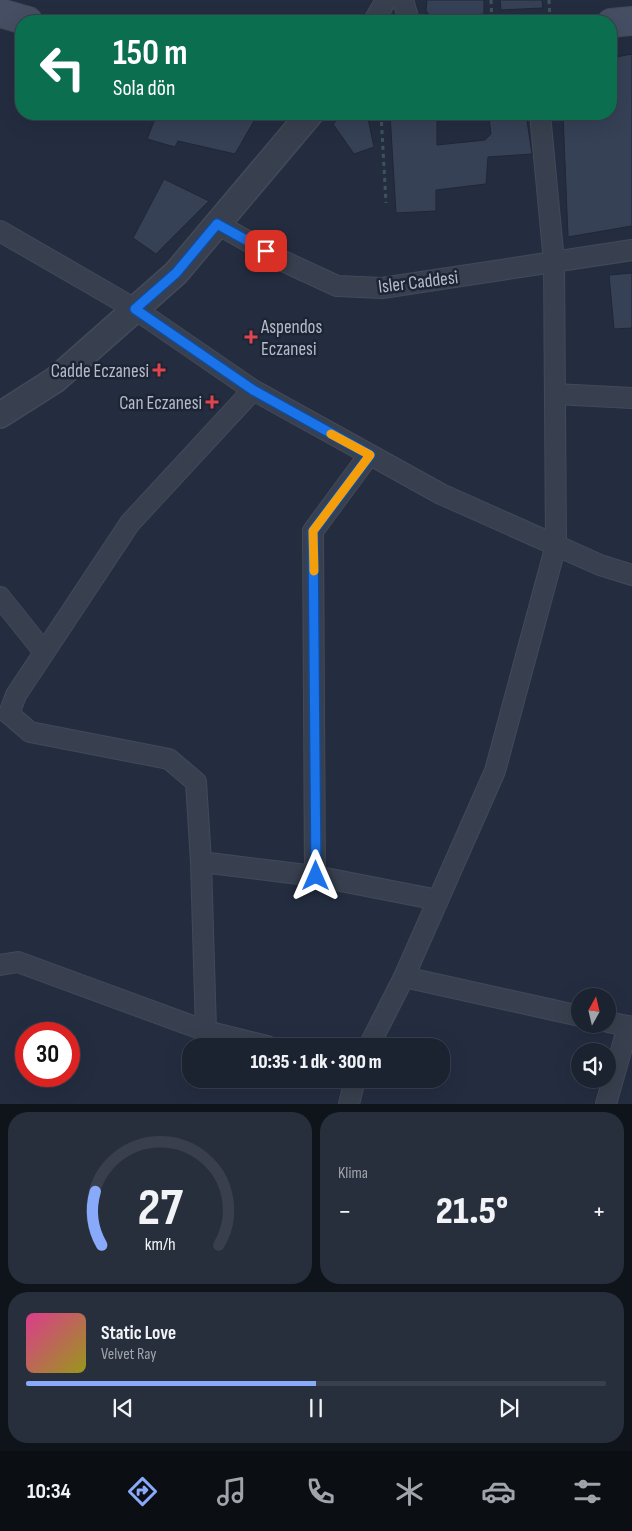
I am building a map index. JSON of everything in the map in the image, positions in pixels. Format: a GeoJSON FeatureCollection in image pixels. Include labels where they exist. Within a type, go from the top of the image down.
{"type":"FeatureCollection","features":[{"type":"Feature","properties":{"kind":"main road"},"geometry":{"type":"LineString","coordinates":[[0,13],[15,17]]}},
{"type":"Feature","properties":{"kind":"main road"},"geometry":{"type":"LineString","coordinates":[[617,23],[632,20]]}},
{"type":"Feature","properties":{"kind":"street"},"geometry":{"type":"LineString","coordinates":[[377,15],[386,0]]}},
{"type":"Feature","properties":{"kind":"street"},"geometry":{"type":"LineString","coordinates":[[403,0],[407,15]]}},
{"type":"Feature","properties":{"kind":"street"},"geometry":{"type":"LineString","coordinates":[[0,415],[55,380],[176,273],[305,120]]}},
{"type":"Feature","properties":{"kind":"street"},"geometry":{"type":"LineString","coordinates":[[373,1038],[404,977],[495,771],[556,545],[554,262],[541,120]]}},
{"type":"Feature","properties":{"kind":"street","name":"Isler Caddesi"},"geometry":{"type":"LineString","coordinates":[[217,224],[282,260],[337,286],[382,288],[632,250]]}},
{"type":"Feature","properties":{"kind":"street"},"geometry":{"type":"LineString","coordinates":[[0,232],[135,309],[253,390],[441,494],[600,565],[632,575]]}},
{"type":"Feature","properties":{"kind":"street"},"geometry":{"type":"LineString","coordinates":[[206,1031],[201,862],[196,782],[169,759],[30,732],[9,714],[16,695],[130,523],[253,390]]}},
{"type":"Feature","properties":{"kind":"street"},"geometry":{"type":"LineString","coordinates":[[555,394],[632,398]]}},
{"type":"Feature","properties":{"kind":"street"},"geometry":{"type":"LineString","coordinates":[[316,876],[313,531],[370,455]]}},
{"type":"Feature","properties":{"kind":"street"},"geometry":{"type":"LineString","coordinates":[[0,597],[44,652]]}},
{"type":"Feature","properties":{"kind":"street"},"geometry":{"type":"LineString","coordinates":[[201,862],[316,876],[438,900]]}},
{"type":"Feature","properties":{"kind":"street"},"geometry":{"type":"LineString","coordinates":[[0,965],[18,962],[206,1031],[234,1038]]}},
{"type":"Feature","properties":{"kind":"street"},"geometry":{"type":"LineString","coordinates":[[404,977],[571,1014]]}},
{"type":"Feature","properties":{"kind":"street"},"geometry":{"type":"LineString","coordinates":[[606,1104],[630,1027],[616,1024]]}},
{"type":"Feature","properties":{"kind":"street"},"geometry":{"type":"LineString","coordinates":[[349,1104],[353,1088]]}},
{"type":"Feature","properties":{"kind":"path"},"geometry":{"type":"LineString","coordinates":[[491,0],[492,15]]}},
{"type":"Feature","properties":{"kind":"path"},"geometry":{"type":"LineString","coordinates":[[549,0],[550,15]]}},
{"type":"Feature","properties":{"kind":"path"},"geometry":{"type":"LineString","coordinates":[[381,120],[386,204]]}},
{"type":"Feature","properties":{"kind":"building"},"geometry":{"type":"Polygon","coordinates":[[[427,0],[484,0],[484,14],[429,15],[426,11],[427,0]]]}},
{"type":"Feature","properties":{"kind":"building"},"geometry":{"type":"Polygon","coordinates":[[[500,0],[542,0],[543,8],[501,10],[500,0]]]}},
{"type":"Feature","properties":{"kind":"building"},"geometry":{"type":"Polygon","coordinates":[[[632,54],[632,226],[568,237],[563,120],[617,120],[617,57],[632,54]]]}},
{"type":"Feature","properties":{"kind":"building"},"geometry":{"type":"Polygon","coordinates":[[[155,120],[254,121],[235,154],[178,141],[175,147],[147,139],[155,120]]]}},
{"type":"Feature","properties":{"kind":"building"},"geometry":{"type":"Polygon","coordinates":[[[337,120],[368,120],[374,147],[354,154],[333,124],[337,120]]]}},
{"type":"Feature","properties":{"kind":"building"},"geometry":{"type":"Polygon","coordinates":[[[390,120],[454,120],[437,121],[437,145],[485,140],[491,134],[489,120],[527,120],[532,154],[488,157],[486,184],[436,190],[436,211],[396,213],[390,120]]]}},
{"type":"Feature","properties":{"kind":"building"},"geometry":{"type":"Polygon","coordinates":[[[164,179],[209,201],[156,254],[133,238],[164,179]]]}},
{"type":"Feature","properties":{"kind":"building"},"geometry":{"type":"Polygon","coordinates":[[[632,273],[632,328],[614,329],[609,275],[632,273]]]}},
{"type":"Feature","properties":{"kind":"slow traffic"},"geometry":{"type":"LineString","coordinates":[[314,571],[313,531],[370,455],[331,434]]}},
{"type":"Feature","properties":{"kind":"place","name":"Aspendos Eczanesi"},"geometry":{"type":"Point","coordinates":[251,337]}},
{"type":"Feature","properties":{"kind":"place","name":"Cadde Eczanesi"},"geometry":{"type":"Point","coordinates":[159,370]}},
{"type":"Feature","properties":{"kind":"place","name":"Can Eczanesi"},"geometry":{"type":"Point","coordinates":[212,402]}},
{"type":"Feature","properties":{"kind":"route"},"geometry":{"type":"LineString","coordinates":[[266,251],[217,224],[176,273],[135,309],[253,390],[370,455],[313,531],[316,876]]}}]}
